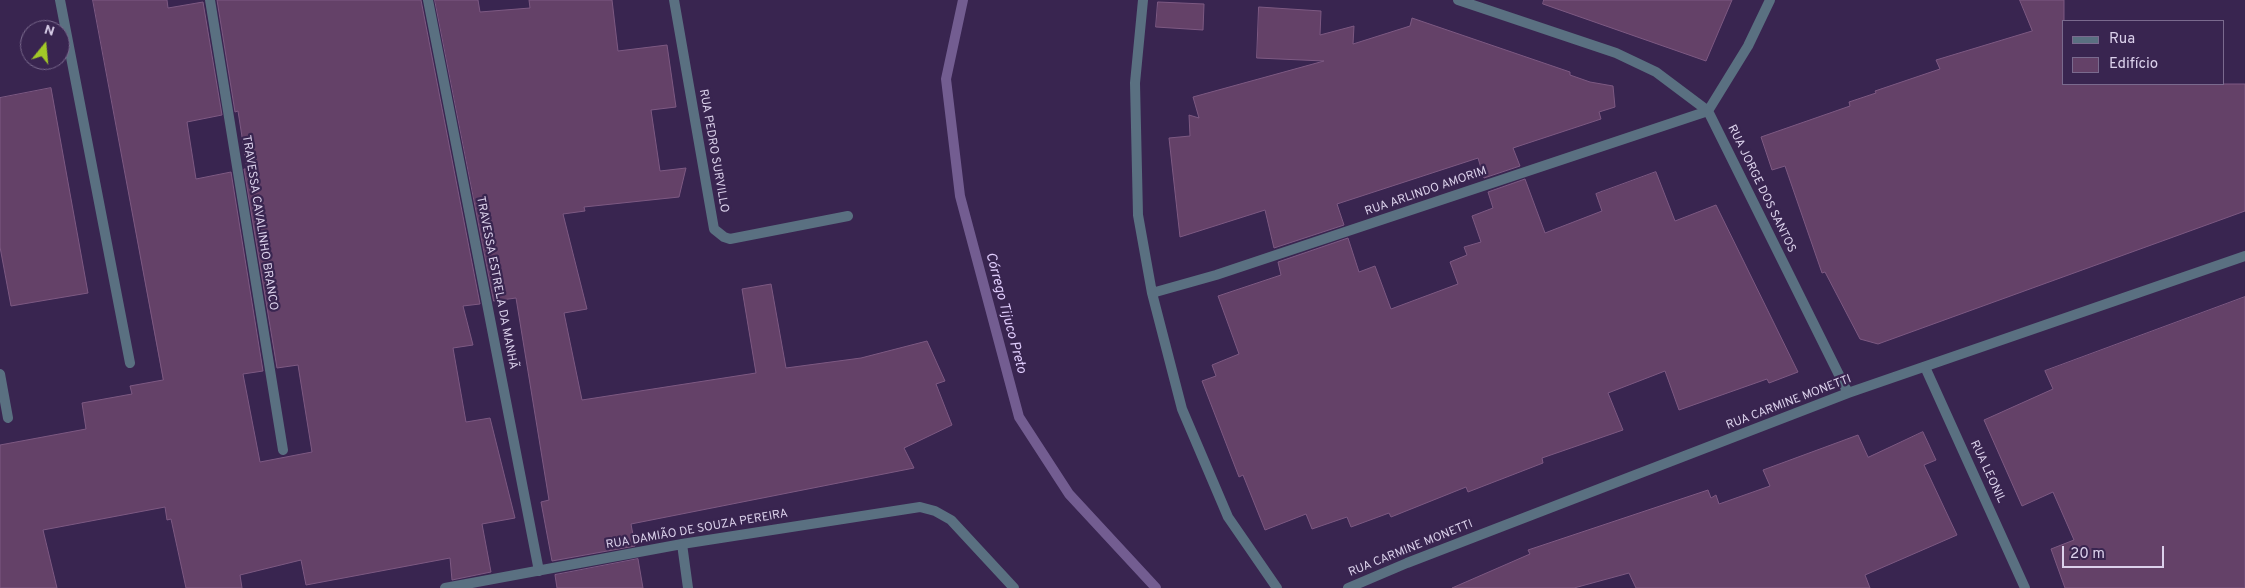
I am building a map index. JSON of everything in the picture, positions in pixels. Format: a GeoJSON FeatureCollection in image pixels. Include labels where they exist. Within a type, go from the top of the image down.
{"type":"FeatureCollection","features":[{"type":"Feature","properties":{"kind":"street"},"geometry":{"type":"LineString","coordinates":[[60,0],[130,363]]}},
{"type":"Feature","properties":{"kind":"street","name":"TRAVESSA CAVALINHO BRANCO"},"geometry":{"type":"LineString","coordinates":[[210,0],[283,450]]}},
{"type":"Feature","properties":{"kind":"street","name":"TRAVESSA ESTRELA DA MANHÃ"},"geometry":{"type":"LineString","coordinates":[[428,0],[539,571]]}},
{"type":"Feature","properties":{"kind":"street","name":"RUA PEDRO SURVILLO"},"geometry":{"type":"LineString","coordinates":[[674,0],[714,229],[718,234],[730,239],[848,216]]}},
{"type":"Feature","properties":{"kind":"street"},"geometry":{"type":"LineString","coordinates":[[1143,0],[1135,83],[1138,215],[1152,293],[1186,418],[1228,517],[1278,588]]}},
{"type":"Feature","properties":{"kind":"street"},"geometry":{"type":"LineString","coordinates":[[1458,0],[1616,53],[1656,72],[1708,112],[1748,46],[1770,0]]}},
{"type":"Feature","properties":{"kind":"street","name":"RUA ARLINDO AMORIM"},"geometry":{"type":"LineString","coordinates":[[1152,293],[1216,275],[1708,112]]}},
{"type":"Feature","properties":{"kind":"street","name":"RUA JORGE DOS SANTOS"},"geometry":{"type":"LineString","coordinates":[[1708,112],[1848,393]]}},
{"type":"Feature","properties":{"kind":"street","name":"RUA CARMINE MONETTI"},"geometry":{"type":"LineString","coordinates":[[1348,588],[1416,559],[1848,393],[2245,256]]}},
{"type":"Feature","properties":{"kind":"street","name":"RUA LEONIL"},"geometry":{"type":"LineString","coordinates":[[1925,367],[2025,588]]}},
{"type":"Feature","properties":{"kind":"street"},"geometry":{"type":"LineString","coordinates":[[0,374],[8,418]]}},
{"type":"Feature","properties":{"kind":"street","name":"RUA DAMIÃO DE SOUZA PEREIRA"},"geometry":{"type":"LineString","coordinates":[[446,588],[682,544],[920,507],[935,511],[951,520],[1014,588]]}},
{"type":"Feature","properties":{"kind":"street"},"geometry":{"type":"LineString","coordinates":[[682,544],[688,588]]}},
{"type":"Feature","properties":{"kind":"building"},"geometry":{"type":"Polygon","coordinates":[[[93,0],[167,0],[168,8],[203,2],[222,115],[187,122],[196,179],[231,172],[263,371],[243,374],[260,462],[312,452],[298,365],[277,368],[244,169],[247,169],[238,111],[235,112],[217,0],[421,0],[480,304],[463,306],[473,345],[453,348],[466,422],[490,418],[515,518],[482,524],[491,572],[452,580],[450,558],[306,585],[301,560],[240,575],[242,588],[186,588],[171,519],[167,520],[165,507],[43,530],[57,588],[0,588],[0,445],[86,429],[82,403],[132,394],[130,386],[163,380],[93,0]]]}},
{"type":"Feature","properties":{"kind":"building"},"geometry":{"type":"Polygon","coordinates":[[[435,0],[478,0],[480,12],[530,8],[529,0],[612,0],[618,51],[667,45],[676,107],[651,110],[660,171],[686,168],[679,197],[584,207],[585,211],[563,214],[587,309],[564,313],[582,400],[756,373],[742,289],[771,284],[786,368],[861,358],[927,341],[945,381],[936,384],[952,425],[904,448],[914,468],[631,524],[635,546],[552,561],[541,502],[549,500],[516,298],[494,301],[435,0]]]}},
{"type":"Feature","properties":{"kind":"building"},"geometry":{"type":"Polygon","coordinates":[[[1544,0],[1732,0],[1706,61],[1543,4],[1544,0]]]}},
{"type":"Feature","properties":{"kind":"building"},"geometry":{"type":"Polygon","coordinates":[[[2020,0],[2064,0],[2064,20],[2062,20],[2062,85],[2245,84],[2245,211],[1878,344],[1860,339],[1825,272],[1822,273],[1785,166],[1772,170],[1761,137],[1850,106],[1849,102],[1876,93],[1875,91],[1940,69],[1936,60],[2032,31],[2020,0]]]}},
{"type":"Feature","properties":{"kind":"building"},"geometry":{"type":"Polygon","coordinates":[[[1158,2],[1204,4],[1203,30],[1156,27],[1158,2]]]}},
{"type":"Feature","properties":{"kind":"building"},"geometry":{"type":"Polygon","coordinates":[[[1259,7],[1321,11],[1320,35],[1354,26],[1353,44],[1410,26],[1412,18],[1570,72],[1570,75],[1590,82],[1613,86],[1615,107],[1599,112],[1601,119],[1513,148],[1520,166],[1484,178],[1478,158],[1337,204],[1344,225],[1274,248],[1265,210],[1180,237],[1169,138],[1190,136],[1189,115],[1199,118],[1193,97],[1324,61],[1257,58],[1259,7]]]}},
{"type":"Feature","properties":{"kind":"building"},"geometry":{"type":"Polygon","coordinates":[[[51,88],[88,293],[11,306],[0,247],[0,98],[51,88]]]}},
{"type":"Feature","properties":{"kind":"building"},"geometry":{"type":"Polygon","coordinates":[[[1656,172],[1675,221],[1716,205],[1798,372],[1769,383],[1767,379],[1679,410],[1665,371],[1608,393],[1623,430],[1542,458],[1543,463],[1468,492],[1466,487],[1391,517],[1389,513],[1351,527],[1347,517],[1312,529],[1306,514],[1265,530],[1243,475],[1239,477],[1202,381],[1216,376],[1212,365],[1239,354],[1218,296],[1281,275],[1278,262],[1348,238],[1359,272],[1375,266],[1391,309],[1458,284],[1450,262],[1467,255],[1464,247],[1481,242],[1472,216],[1493,208],[1488,192],[1525,179],[1545,233],[1602,211],[1596,194],[1656,172]]]}},
{"type":"Feature","properties":{"kind":"building"},"geometry":{"type":"Polygon","coordinates":[[[2245,297],[2245,588],[2065,588],[2051,549],[2074,540],[2053,492],[2022,506],[1984,420],[2053,389],[2045,371],[2245,297]]]}},
{"type":"Feature","properties":{"kind":"building"},"geometry":{"type":"Polygon","coordinates":[[[1923,432],[1936,460],[1924,465],[1957,535],[1865,575],[1870,588],[1636,588],[1629,573],[1574,588],[1452,588],[1530,554],[1528,550],[1708,490],[1711,498],[1716,495],[1719,504],[1770,486],[1763,470],[1858,435],[1868,457],[1923,432]]]}},
{"type":"Feature","properties":{"kind":"building"},"geometry":{"type":"Polygon","coordinates":[[[638,559],[643,588],[557,588],[555,575],[638,559]]]}},
{"type":"Feature","properties":{"kind":"waterway","name":"Córrego Tijuco Preto"},"geometry":{"type":"LineString","coordinates":[[963,0],[946,79],[960,196],[1019,417],[1069,494],[1156,588]]}}]}
